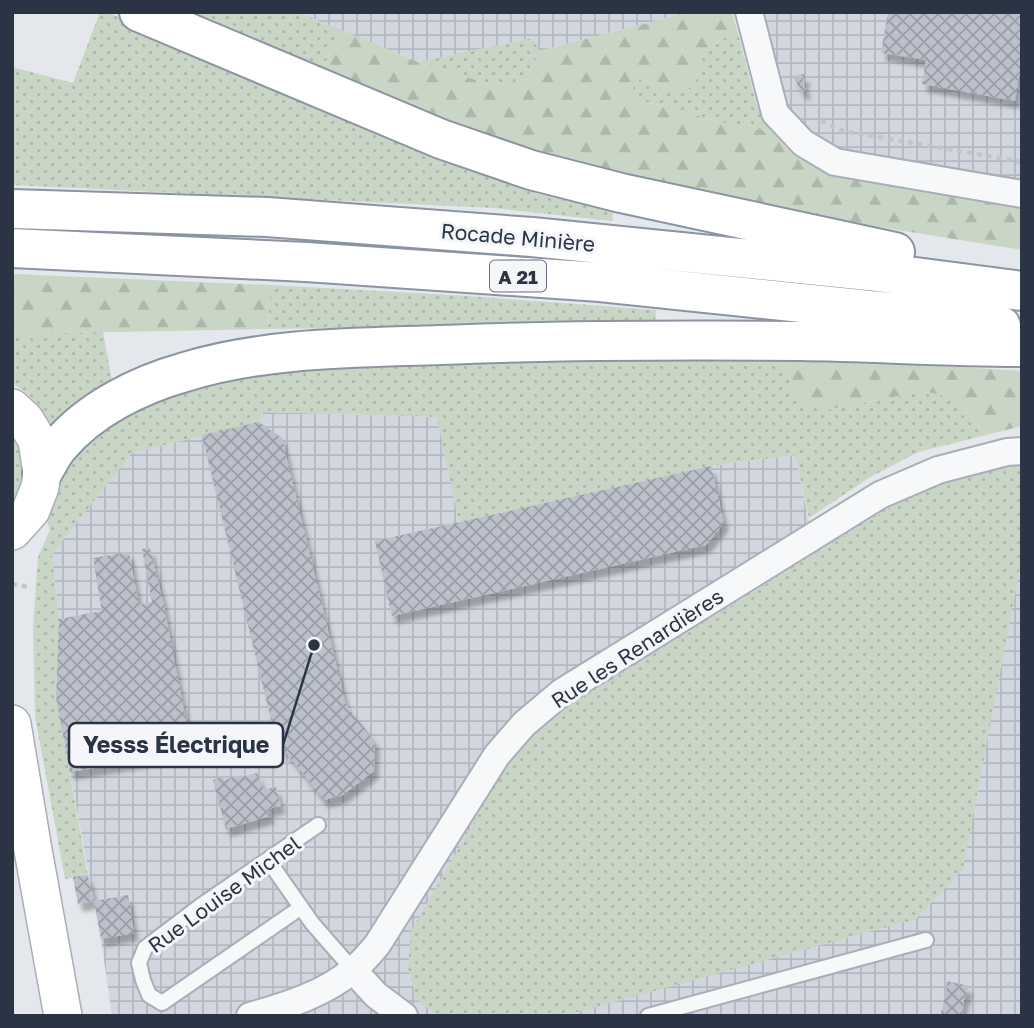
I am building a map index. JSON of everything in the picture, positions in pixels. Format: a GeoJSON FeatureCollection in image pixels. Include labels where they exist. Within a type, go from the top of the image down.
{"type":"FeatureCollection","features":[{"type":"Feature","properties":{"kind":"highway"},"geometry":{"type":"LineString","coordinates":[[139,12],[441,139],[531,170],[621,193],[984,271],[1009,289]]}},
{"type":"Feature","properties":{"kind":"highway","name":"Rocade Minière"},"geometry":{"type":"LineString","coordinates":[[12,209],[267,217],[532,237],[869,271],[1009,289]]}},
{"type":"Feature","properties":{"kind":"highway","name":"Rocade Minière"},"geometry":{"type":"LineString","coordinates":[[12,248],[306,262],[600,282],[898,313],[1022,329]]}},
{"type":"Feature","properties":{"kind":"highway"},"geometry":{"type":"LineString","coordinates":[[42,473],[58,447],[79,426],[124,396],[184,372],[280,353],[528,341],[802,341],[1022,347]]}},
{"type":"Feature","properties":{"kind":"main road"},"geometry":{"type":"LineString","coordinates":[[12,408],[25,420],[37,440],[42,473],[31,510],[13,536]]}},
{"type":"Feature","properties":{"kind":"main road"},"geometry":{"type":"LineString","coordinates":[[12,724],[63,1016]]}},
{"type":"Feature","properties":{"kind":"street"},"geometry":{"type":"LineString","coordinates":[[749,12],[775,113],[803,143],[835,162],[1022,194]]}},
{"type":"Feature","properties":{"kind":"street","name":"Rue les Renardières"},"geometry":{"type":"LineString","coordinates":[[250,1016],[288,1005],[313,994],[353,970],[384,936],[497,755],[524,724],[562,692],[880,495],[938,470],[1007,452],[1022,451]]}},
{"type":"Feature","properties":{"kind":"street"},"geometry":{"type":"LineString","coordinates":[[353,970],[376,995],[404,1016]]}},
{"type":"Feature","properties":{"kind":"lane","name":"Rue Louise Michel"},"geometry":{"type":"LineString","coordinates":[[300,908],[162,1003],[149,995],[139,963],[145,948],[199,907],[318,825]]}},
{"type":"Feature","properties":{"kind":"lane"},"geometry":{"type":"LineString","coordinates":[[268,860],[300,908],[353,970]]}},
{"type":"Feature","properties":{"kind":"lane"},"geometry":{"type":"LineString","coordinates":[[648,1016],[926,940]]}},
{"type":"Feature","properties":{"kind":"path"},"geometry":{"type":"LineString","coordinates":[[815,119],[844,131],[1022,162]]}},
{"type":"Feature","properties":{"kind":"path"},"geometry":{"type":"LineString","coordinates":[[12,584],[29,587]]}},
{"type":"Feature","properties":{"kind":"shaded area"},"geometry":{"type":"Polygon","coordinates":[[[297,12],[690,12],[539,51],[533,38],[418,62],[297,12]]]}},
{"type":"Feature","properties":{"kind":"shaded area"},"geometry":{"type":"Polygon","coordinates":[[[749,12],[1022,12],[1022,194],[835,162],[775,113],[749,12]]]}},
{"type":"Feature","properties":{"kind":"shaded area"},"geometry":{"type":"Polygon","coordinates":[[[263,412],[438,417],[459,523],[711,466],[795,455],[812,536],[880,495],[1022,451],[1022,1016],[112,1016],[101,939],[56,698],[59,619],[52,554],[131,453],[259,422],[263,412]]]}},
{"type":"Feature","properties":{"kind":"green space"},"geometry":{"type":"Polygon","coordinates":[[[100,12],[107,12],[457,166],[538,194],[613,211],[612,221],[493,208],[12,185],[12,67],[73,83],[100,12]]]}},
{"type":"Feature","properties":{"kind":"green space"},"geometry":{"type":"Polygon","coordinates":[[[186,12],[297,12],[339,29],[322,73],[186,12]]]}},
{"type":"Feature","properties":{"kind":"green space"},"geometry":{"type":"Polygon","coordinates":[[[690,12],[732,12],[737,30],[702,52],[697,87],[669,91],[638,79],[628,97],[742,128],[771,131],[792,154],[821,171],[1022,208],[1022,250],[649,190],[532,156],[322,73],[339,29],[418,62],[492,85],[528,79],[539,51],[690,12]]]}},
{"type":"Feature","properties":{"kind":"green space"},"geometry":{"type":"Polygon","coordinates":[[[737,30],[757,106],[771,131],[742,128],[628,97],[638,79],[669,91],[702,52],[737,30]]]}},
{"type":"Feature","properties":{"kind":"green space"},"geometry":{"type":"Polygon","coordinates":[[[533,38],[539,51],[528,79],[492,85],[418,62],[533,38]]]}},
{"type":"Feature","properties":{"kind":"green space"},"geometry":{"type":"Polygon","coordinates":[[[12,274],[270,285],[268,329],[12,334],[12,274]]]}},
{"type":"Feature","properties":{"kind":"green space"},"geometry":{"type":"Polygon","coordinates":[[[270,285],[656,310],[655,324],[268,329],[270,285]]]}},
{"type":"Feature","properties":{"kind":"green space"},"geometry":{"type":"Polygon","coordinates":[[[103,332],[113,386],[52,429],[36,402],[12,383],[12,334],[103,332]]]}},
{"type":"Feature","properties":{"kind":"green space"},"geometry":{"type":"Polygon","coordinates":[[[636,358],[782,360],[796,396],[821,411],[923,391],[957,399],[986,435],[918,452],[869,478],[809,518],[795,455],[711,466],[459,523],[437,417],[263,412],[259,422],[132,453],[52,554],[59,619],[56,698],[88,875],[65,879],[35,716],[33,628],[38,557],[50,530],[46,518],[76,443],[148,403],[190,388],[291,369],[636,358]]]}},
{"type":"Feature","properties":{"kind":"green space"},"geometry":{"type":"Polygon","coordinates":[[[782,360],[1022,371],[1022,426],[986,435],[957,399],[923,391],[821,411],[796,396],[782,360]]]}},
{"type":"Feature","properties":{"kind":"green space"},"geometry":{"type":"Polygon","coordinates":[[[12,428],[24,449],[26,471],[23,486],[12,505],[12,428]]]}},
{"type":"Feature","properties":{"kind":"green space"},"geometry":{"type":"Polygon","coordinates":[[[1022,466],[1022,557],[963,869],[916,919],[563,1016],[439,1016],[416,999],[408,968],[411,931],[508,763],[538,731],[571,705],[914,494],[971,473],[1022,466]]]}},
{"type":"Feature","properties":{"kind":"building"},"geometry":{"type":"Polygon","coordinates":[[[888,12],[1022,13],[1022,77],[1019,76],[1015,101],[922,84],[926,60],[881,53],[888,12]]]}},
{"type":"Feature","properties":{"kind":"building"},"geometry":{"type":"Polygon","coordinates":[[[804,74],[806,92],[802,92],[793,76],[804,74]]]}},
{"type":"Feature","properties":{"kind":"building"},"geometry":{"type":"Polygon","coordinates":[[[259,422],[282,438],[346,705],[375,741],[374,771],[343,795],[324,800],[276,740],[202,435],[259,422]]]}},
{"type":"Feature","properties":{"kind":"building"},"geometry":{"type":"Polygon","coordinates":[[[711,466],[724,523],[706,545],[392,616],[375,541],[711,466]]]}},
{"type":"Feature","properties":{"kind":"building"},"geometry":{"type":"Polygon","coordinates":[[[150,548],[192,752],[70,772],[56,698],[59,619],[102,611],[93,558],[129,552],[139,605],[152,602],[142,549],[150,548]]]}},
{"type":"Feature","properties":{"kind":"building"},"geometry":{"type":"Polygon","coordinates":[[[257,773],[264,790],[276,787],[281,806],[268,809],[270,816],[226,829],[213,780],[257,773]]]}},
{"type":"Feature","properties":{"kind":"building"},"geometry":{"type":"Polygon","coordinates":[[[88,875],[94,901],[78,904],[73,877],[88,875]]]}},
{"type":"Feature","properties":{"kind":"building"},"geometry":{"type":"Polygon","coordinates":[[[128,895],[134,933],[101,939],[94,901],[128,895]]]}},
{"type":"Feature","properties":{"kind":"building"},"geometry":{"type":"Polygon","coordinates":[[[947,981],[969,986],[962,1016],[940,1016],[947,981]]]}},
{"type":"Feature","properties":{"kind":"place","name":"Yesss Électrique"},"geometry":{"type":"Point","coordinates":[314,645]}}]}
